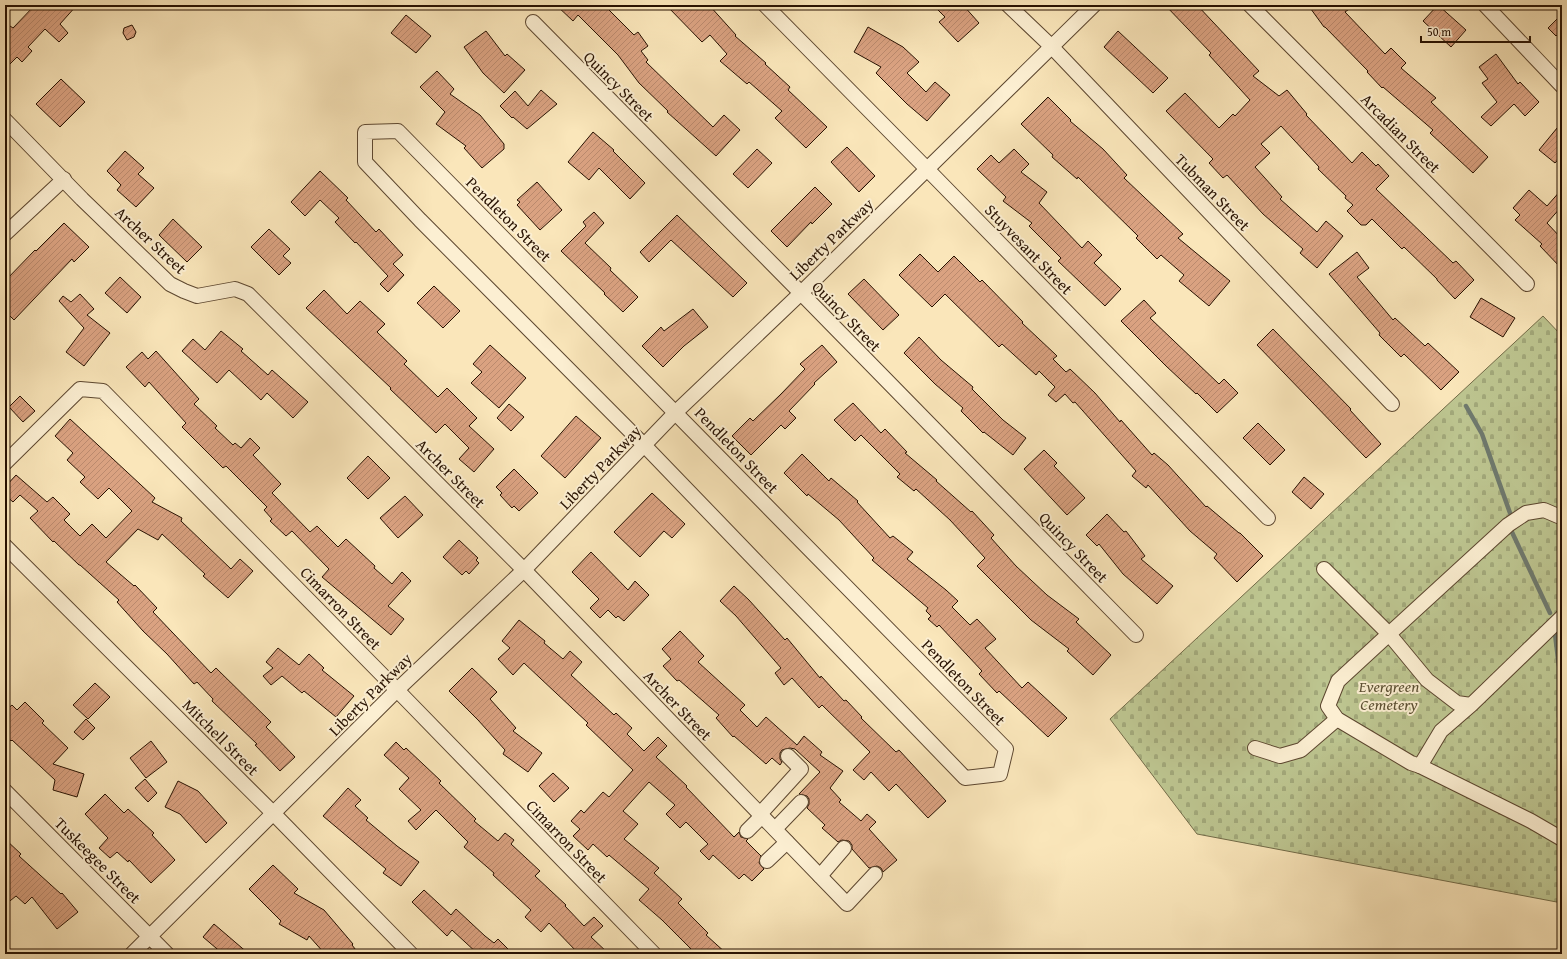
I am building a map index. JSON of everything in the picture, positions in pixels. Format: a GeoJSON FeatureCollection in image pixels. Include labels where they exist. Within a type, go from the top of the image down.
{"type":"FeatureCollection","features":[{"type":"Feature","properties":{"kind":"street","name":"Stuyvesant Street"},"geometry":{"type":"LineString","coordinates":[[765,5],[1268,518]]}},
{"type":"Feature","properties":{"kind":"street","name":"Tubman Street"},"geometry":{"type":"LineString","coordinates":[[1008,5],[1051,46],[1392,404]]}},
{"type":"Feature","properties":{"kind":"street","name":"Liberty Parkway"},"geometry":{"type":"LineString","coordinates":[[132,954],[397,690],[524,570],[676,412],[801,293],[1094,5]]}},
{"type":"Feature","properties":{"kind":"street","name":"Arcadian Street"},"geometry":{"type":"LineString","coordinates":[[1250,5],[1527,284]]}},
{"type":"Feature","properties":{"kind":"street"},"geometry":{"type":"LineString","coordinates":[[1486,5],[1562,86]]}},
{"type":"Feature","properties":{"kind":"street","name":"Quincy Street"},"geometry":{"type":"LineString","coordinates":[[533,22],[1136,635]]}},
{"type":"Feature","properties":{"kind":"street","name":"Archer Street"},"geometry":{"type":"LineString","coordinates":[[5,120],[82,199],[170,284],[184,292],[197,296],[235,289],[248,294],[524,570],[847,904],[875,874]]}},
{"type":"Feature","properties":{"kind":"street","name":"Pendleton Street"},"geometry":{"type":"LineString","coordinates":[[398,131],[676,412],[1006,749],[1000,774],[965,778],[644,445],[420,220],[365,162],[365,132],[398,131]]}},
{"type":"Feature","properties":{"kind":"street"},"geometry":{"type":"LineString","coordinates":[[5,234],[64,179]]}},
{"type":"Feature","properties":{"kind":"street","name":"Cimarron Street"},"geometry":{"type":"LineString","coordinates":[[5,463],[80,389],[103,391],[654,954]]}},
{"type":"Feature","properties":{"kind":"street"},"geometry":{"type":"LineString","coordinates":[[1561,516],[1544,510],[1526,513],[1508,524],[1338,681],[1328,706],[1337,720],[1411,763],[1420,766],[1531,821],[1562,839]]}},
{"type":"Feature","properties":{"kind":"street","name":"Mitchell Street"},"geometry":{"type":"LineString","coordinates":[[5,546],[274,814],[411,954]]}},
{"type":"Feature","properties":{"kind":"street"},"geometry":{"type":"LineString","coordinates":[[1324,569],[1388,634],[1427,680],[1457,703],[1471,705]]}},
{"type":"Feature","properties":{"kind":"street"},"geometry":{"type":"LineString","coordinates":[[1420,766],[1441,731],[1471,705],[1562,617]]}},
{"type":"Feature","properties":{"kind":"street"},"geometry":{"type":"LineString","coordinates":[[1255,748],[1280,756],[1301,750],[1337,720]]}},
{"type":"Feature","properties":{"kind":"street"},"geometry":{"type":"LineString","coordinates":[[747,831],[801,769],[788,756]]}},
{"type":"Feature","properties":{"kind":"street","name":"Tuskeegee Street"},"geometry":{"type":"LineString","coordinates":[[5,790],[168,954]]}},
{"type":"Feature","properties":{"kind":"street"},"geometry":{"type":"LineString","coordinates":[[775,829],[801,802]]}},
{"type":"Feature","properties":{"kind":"street"},"geometry":{"type":"LineString","coordinates":[[767,861],[787,842]]}},
{"type":"Feature","properties":{"kind":"street"},"geometry":{"type":"LineString","coordinates":[[820,876],[844,848]]}},
{"type":"Feature","properties":{"kind":"green space","name":"Evergreen Cemetery"},"geometry":{"type":"Polygon","coordinates":[[[1543,316],[1562,336],[1562,903],[1197,834],[1110,719],[1543,316]]]}},
{"type":"Feature","properties":{"kind":"building"},"geometry":{"type":"Polygon","coordinates":[[[35,5],[77,5],[60,24],[68,33],[59,42],[45,29],[28,47],[32,51],[22,62],[17,57],[5,69],[5,31],[10,26],[13,28],[35,5]]]}},
{"type":"Feature","properties":{"kind":"building"},"geometry":{"type":"Polygon","coordinates":[[[556,5],[604,5],[634,35],[638,32],[648,46],[641,51],[648,60],[646,62],[713,127],[724,115],[740,130],[716,156],[667,112],[668,111],[639,83],[618,55],[578,15],[573,21],[556,5]]]}},
{"type":"Feature","properties":{"kind":"building"},"geometry":{"type":"Polygon","coordinates":[[[666,5],[709,5],[736,35],[735,36],[766,63],[765,64],[790,87],[788,90],[827,127],[806,148],[775,118],[782,111],[749,82],[747,84],[720,61],[727,54],[710,35],[702,42],[666,5]]]}},
{"type":"Feature","properties":{"kind":"building"},"geometry":{"type":"Polygon","coordinates":[[[933,5],[963,5],[979,23],[958,42],[939,22],[945,17],[933,5]]]}},
{"type":"Feature","properties":{"kind":"building"},"geometry":{"type":"Polygon","coordinates":[[[1165,5],[1197,5],[1259,71],[1253,76],[1279,96],[1287,90],[1307,114],[1306,115],[1352,163],[1362,152],[1376,166],[1378,164],[1389,176],[1376,189],[1453,263],[1456,261],[1474,280],[1455,299],[1404,247],[1402,249],[1372,219],[1366,225],[1361,225],[1347,211],[1353,205],[1345,198],[1346,196],[1318,169],[1319,167],[1281,126],[1261,144],[1270,153],[1255,167],[1282,197],[1280,199],[1317,232],[1326,221],[1343,236],[1317,268],[1300,253],[1303,249],[1263,214],[1227,175],[1223,178],[1209,163],[1213,159],[1166,111],[1185,93],[1219,128],[1233,114],[1235,116],[1250,100],[1209,55],[1211,53],[1165,5]]]}},
{"type":"Feature","properties":{"kind":"building"},"geometry":{"type":"Polygon","coordinates":[[[1308,5],[1355,5],[1345,12],[1385,54],[1391,48],[1406,63],[1401,68],[1436,98],[1431,102],[1488,157],[1473,173],[1430,133],[1433,130],[1383,87],[1382,88],[1367,72],[1368,71],[1324,27],[1308,5]]]}},
{"type":"Feature","properties":{"kind":"building"},"geometry":{"type":"Polygon","coordinates":[[[1438,5],[1466,30],[1451,47],[1423,21],[1438,5]]]}},
{"type":"Feature","properties":{"kind":"building"},"geometry":{"type":"Polygon","coordinates":[[[1562,14],[1562,30],[1556,36],[1548,28],[1562,14]]]}},
{"type":"Feature","properties":{"kind":"building"},"geometry":{"type":"Polygon","coordinates":[[[406,15],[431,36],[416,53],[391,33],[406,15]]]}},
{"type":"Feature","properties":{"kind":"building"},"geometry":{"type":"Polygon","coordinates":[[[132,25],[136,32],[134,37],[127,40],[123,33],[124,28],[132,25]]]}},
{"type":"Feature","properties":{"kind":"building"},"geometry":{"type":"Polygon","coordinates":[[[868,27],[903,47],[919,62],[907,73],[926,92],[935,82],[950,95],[927,121],[907,104],[876,73],[881,67],[854,52],[868,27]]]}},
{"type":"Feature","properties":{"kind":"building"},"geometry":{"type":"Polygon","coordinates":[[[486,31],[505,56],[507,54],[525,70],[504,93],[483,73],[464,47],[486,31]]]}},
{"type":"Feature","properties":{"kind":"building"},"geometry":{"type":"Polygon","coordinates":[[[1118,31],[1168,78],[1153,93],[1104,47],[1118,31]]]}},
{"type":"Feature","properties":{"kind":"building"},"geometry":{"type":"Polygon","coordinates":[[[1496,54],[1518,84],[1520,82],[1539,102],[1525,116],[1514,104],[1491,126],[1481,117],[1497,102],[1482,83],[1488,79],[1479,67],[1496,54]]]}},
{"type":"Feature","properties":{"kind":"building"},"geometry":{"type":"Polygon","coordinates":[[[437,71],[454,89],[450,94],[480,115],[504,144],[504,149],[482,168],[464,148],[466,146],[436,124],[445,112],[420,87],[437,71]]]}},
{"type":"Feature","properties":{"kind":"building"},"geometry":{"type":"Polygon","coordinates":[[[61,79],[85,102],[60,127],[36,104],[61,79]]]}},
{"type":"Feature","properties":{"kind":"building"},"geometry":{"type":"Polygon","coordinates":[[[541,90],[557,104],[527,129],[513,117],[512,118],[500,106],[515,91],[528,106],[541,90]]]}},
{"type":"Feature","properties":{"kind":"building"},"geometry":{"type":"Polygon","coordinates":[[[1048,97],[1071,120],[1070,121],[1103,149],[1127,175],[1124,178],[1183,234],[1178,238],[1230,281],[1209,306],[1179,281],[1184,275],[1161,255],[1157,259],[1136,238],[1138,236],[1078,177],[1077,179],[1052,157],[1053,155],[1021,124],[1048,97]]]}},
{"type":"Feature","properties":{"kind":"building"},"geometry":{"type":"Polygon","coordinates":[[[1562,122],[1562,155],[1555,163],[1539,150],[1562,122]]]}},
{"type":"Feature","properties":{"kind":"building"},"geometry":{"type":"Polygon","coordinates":[[[593,132],[614,150],[613,151],[645,183],[630,199],[599,168],[589,180],[568,162],[593,132]]]}},
{"type":"Feature","properties":{"kind":"building"},"geometry":{"type":"Polygon","coordinates":[[[847,147],[875,176],[859,192],[831,162],[847,147]]]}},
{"type":"Feature","properties":{"kind":"building"},"geometry":{"type":"Polygon","coordinates":[[[757,149],[772,163],[748,188],[733,174],[757,149]]]}},
{"type":"Feature","properties":{"kind":"building"},"geometry":{"type":"Polygon","coordinates":[[[1014,149],[1029,164],[1021,172],[1047,192],[1039,203],[1082,248],[1088,241],[1102,255],[1094,263],[1121,289],[1105,306],[1058,261],[1061,258],[1029,226],[1032,223],[1003,201],[1006,197],[977,169],[991,155],[999,163],[1014,149]]]}},
{"type":"Feature","properties":{"kind":"building"},"geometry":{"type":"Polygon","coordinates":[[[125,151],[144,168],[138,174],[154,188],[136,207],[117,190],[121,185],[107,171],[125,151]]]}},
{"type":"Feature","properties":{"kind":"building"},"geometry":{"type":"Polygon","coordinates":[[[320,171],[348,198],[346,200],[376,232],[379,229],[403,255],[393,264],[404,275],[388,292],[380,284],[388,276],[335,222],[339,218],[320,200],[305,216],[291,202],[320,171]]]}},
{"type":"Feature","properties":{"kind":"building"},"geometry":{"type":"Polygon","coordinates":[[[537,182],[562,210],[540,230],[517,205],[520,202],[517,200],[537,182]]]}},
{"type":"Feature","properties":{"kind":"building"},"geometry":{"type":"Polygon","coordinates":[[[815,187],[832,204],[812,224],[811,222],[787,247],[771,231],[815,187]]]}},
{"type":"Feature","properties":{"kind":"building"},"geometry":{"type":"Polygon","coordinates":[[[1562,189],[1562,206],[1547,223],[1562,239],[1562,269],[1540,246],[1542,244],[1515,220],[1520,215],[1513,208],[1529,190],[1547,206],[1562,189]]]}},
{"type":"Feature","properties":{"kind":"building"},"geometry":{"type":"Polygon","coordinates":[[[594,212],[604,223],[585,243],[638,297],[623,312],[561,251],[586,226],[583,222],[594,212]]]}},
{"type":"Feature","properties":{"kind":"building"},"geometry":{"type":"Polygon","coordinates":[[[677,215],[747,283],[733,297],[671,240],[649,262],[640,252],[677,215]]]}},
{"type":"Feature","properties":{"kind":"building"},"geometry":{"type":"Polygon","coordinates":[[[173,219],[202,247],[187,262],[159,235],[173,219]]]}},
{"type":"Feature","properties":{"kind":"building"},"geometry":{"type":"Polygon","coordinates":[[[64,223],[89,247],[74,262],[72,259],[14,320],[5,311],[5,281],[64,223]]]}},
{"type":"Feature","properties":{"kind":"building"},"geometry":{"type":"Polygon","coordinates":[[[269,229],[290,249],[283,256],[291,263],[279,275],[251,247],[269,229]]]}},
{"type":"Feature","properties":{"kind":"building"},"geometry":{"type":"Polygon","coordinates":[[[1357,252],[1369,268],[1357,277],[1393,320],[1395,318],[1425,346],[1428,343],[1459,372],[1441,390],[1404,354],[1401,357],[1379,335],[1380,333],[1329,274],[1357,252]]]}},
{"type":"Feature","properties":{"kind":"building"},"geometry":{"type":"Polygon","coordinates":[[[920,254],[938,272],[954,256],[980,282],[982,280],[1023,322],[1022,323],[1057,356],[1053,359],[1066,372],[1070,369],[1095,393],[1120,422],[1121,420],[1152,455],[1154,453],[1168,465],[1206,507],[1207,506],[1240,533],[1263,556],[1237,582],[1214,558],[1217,554],[1190,531],[1148,485],[1146,488],[1132,476],[1136,471],[1075,402],[1073,403],[1065,394],[1056,402],[1048,395],[1055,387],[1039,371],[1036,375],[1002,344],[999,347],[945,294],[932,307],[899,275],[920,254]]]}},
{"type":"Feature","properties":{"kind":"building"},"geometry":{"type":"Polygon","coordinates":[[[120,277],[141,297],[127,313],[105,293],[120,277]]]}},
{"type":"Feature","properties":{"kind":"building"},"geometry":{"type":"Polygon","coordinates":[[[864,279],[899,315],[883,330],[848,294],[864,279]]]}},
{"type":"Feature","properties":{"kind":"building"},"geometry":{"type":"Polygon","coordinates":[[[434,286],[460,311],[443,328],[417,303],[434,286]]]}},
{"type":"Feature","properties":{"kind":"building"},"geometry":{"type":"Polygon","coordinates":[[[324,290],[347,314],[360,301],[385,324],[377,332],[407,361],[404,364],[438,397],[447,388],[477,418],[469,426],[494,449],[474,472],[459,459],[469,448],[445,424],[436,433],[390,389],[391,388],[306,308],[324,290]]]}},
{"type":"Feature","properties":{"kind":"building"},"geometry":{"type":"Polygon","coordinates":[[[80,294],[94,309],[87,315],[110,333],[84,366],[66,352],[84,328],[59,301],[63,296],[71,302],[80,294]]]}},
{"type":"Feature","properties":{"kind":"building"},"geometry":{"type":"Polygon","coordinates":[[[1481,298],[1515,318],[1503,337],[1470,317],[1481,298]]]}},
{"type":"Feature","properties":{"kind":"building"},"geometry":{"type":"Polygon","coordinates":[[[1144,300],[1156,313],[1150,318],[1219,384],[1224,379],[1238,393],[1217,413],[1166,366],[1121,321],[1144,300]]]}},
{"type":"Feature","properties":{"kind":"building"},"geometry":{"type":"Polygon","coordinates":[[[693,309],[708,327],[684,346],[663,367],[642,346],[661,327],[664,331],[693,309]]]}},
{"type":"Feature","properties":{"kind":"building"},"geometry":{"type":"Polygon","coordinates":[[[1273,329],[1351,409],[1350,410],[1381,444],[1366,458],[1257,345],[1273,329]]]}},
{"type":"Feature","properties":{"kind":"building"},"geometry":{"type":"Polygon","coordinates":[[[221,331],[243,349],[241,351],[268,375],[272,370],[308,402],[293,418],[267,393],[261,400],[229,370],[217,383],[182,351],[193,339],[205,350],[221,331]]]}},
{"type":"Feature","properties":{"kind":"building"},"geometry":{"type":"Polygon","coordinates":[[[919,337],[941,360],[973,387],[972,389],[1003,420],[1026,438],[1013,455],[984,432],[983,433],[961,411],[963,408],[935,384],[904,353],[919,337]]]}},
{"type":"Feature","properties":{"kind":"building"},"geometry":{"type":"Polygon","coordinates":[[[490,345],[526,378],[499,408],[471,383],[482,372],[473,364],[490,345]]]}},
{"type":"Feature","properties":{"kind":"building"},"geometry":{"type":"Polygon","coordinates":[[[822,345],[837,362],[814,383],[815,384],[789,411],[796,418],[785,429],[781,425],[751,455],[732,436],[750,418],[753,421],[781,394],[805,369],[800,364],[822,345]]]}},
{"type":"Feature","properties":{"kind":"building"},"geometry":{"type":"Polygon","coordinates":[[[156,351],[199,399],[194,404],[217,426],[215,428],[233,445],[235,443],[241,448],[250,438],[260,448],[253,455],[281,484],[272,493],[310,532],[317,526],[338,547],[346,539],[392,584],[402,572],[411,581],[388,606],[404,619],[391,635],[322,577],[329,569],[292,531],[286,536],[270,521],[272,519],[264,510],[267,507],[226,466],[223,468],[182,427],[186,423],[149,382],[145,387],[126,367],[142,352],[148,359],[156,351]]]}},
{"type":"Feature","properties":{"kind":"building"},"geometry":{"type":"Polygon","coordinates":[[[20,396],[35,411],[23,422],[9,407],[20,396]]]}},
{"type":"Feature","properties":{"kind":"building"},"geometry":{"type":"Polygon","coordinates":[[[853,403],[881,433],[885,429],[907,452],[905,453],[971,512],[972,511],[994,535],[991,538],[1016,566],[1047,595],[1079,619],[1076,622],[1111,655],[1093,675],[1067,651],[1069,649],[1031,620],[977,566],[985,558],[950,520],[916,489],[914,491],[897,477],[900,474],[861,435],[855,441],[834,420],[853,403]]]}},
{"type":"Feature","properties":{"kind":"building"},"geometry":{"type":"Polygon","coordinates":[[[509,404],[524,417],[511,431],[497,418],[509,404]]]}},
{"type":"Feature","properties":{"kind":"building"},"geometry":{"type":"Polygon","coordinates":[[[576,416],[601,438],[565,478],[541,456],[576,416]]]}},
{"type":"Feature","properties":{"kind":"building"},"geometry":{"type":"Polygon","coordinates":[[[70,419],[155,498],[152,502],[182,518],[181,521],[231,569],[240,559],[253,571],[228,598],[203,576],[205,574],[162,534],[158,540],[138,529],[106,562],[134,586],[135,585],[157,608],[153,612],[211,673],[216,668],[271,722],[266,727],[295,757],[280,771],[255,745],[257,744],[212,701],[213,699],[197,682],[194,684],[167,654],[143,631],[117,602],[119,600],[54,541],[53,542],[30,518],[38,511],[20,495],[13,502],[5,495],[5,487],[16,475],[47,502],[53,497],[70,514],[64,520],[80,536],[92,524],[106,538],[132,511],[109,488],[98,499],[80,482],[85,477],[67,460],[73,453],[55,436],[70,419]]]}},
{"type":"Feature","properties":{"kind":"building"},"geometry":{"type":"Polygon","coordinates":[[[1258,423],[1285,450],[1270,465],[1243,438],[1258,423]]]}},
{"type":"Feature","properties":{"kind":"building"},"geometry":{"type":"Polygon","coordinates":[[[1044,450],[1057,463],[1054,466],[1085,498],[1067,515],[1024,469],[1044,450]]]}},
{"type":"Feature","properties":{"kind":"building"},"geometry":{"type":"Polygon","coordinates":[[[802,454],[829,481],[831,478],[858,501],[857,502],[890,538],[893,536],[913,552],[907,559],[958,601],[952,607],[970,625],[977,619],[996,639],[985,648],[1022,688],[1028,682],[1067,718],[1048,737],[999,691],[997,693],[979,674],[982,671],[939,625],[937,627],[928,619],[931,616],[926,611],[928,608],[872,560],[874,558],[839,520],[808,494],[807,496],[784,473],[802,454]]]}},
{"type":"Feature","properties":{"kind":"building"},"geometry":{"type":"Polygon","coordinates":[[[368,456],[390,478],[368,499],[347,478],[368,456]]]}},
{"type":"Feature","properties":{"kind":"building"},"geometry":{"type":"Polygon","coordinates":[[[514,469],[538,493],[519,511],[514,506],[512,508],[500,495],[502,493],[496,487],[514,469]]]}},
{"type":"Feature","properties":{"kind":"building"},"geometry":{"type":"Polygon","coordinates":[[[1304,477],[1324,494],[1311,509],[1292,492],[1304,477]]]}},
{"type":"Feature","properties":{"kind":"building"},"geometry":{"type":"Polygon","coordinates":[[[652,493],[685,524],[672,538],[664,531],[640,557],[614,532],[652,493]]]}},
{"type":"Feature","properties":{"kind":"building"},"geometry":{"type":"Polygon","coordinates":[[[405,496],[423,515],[398,538],[380,518],[405,496]]]}},
{"type":"Feature","properties":{"kind":"building"},"geometry":{"type":"Polygon","coordinates":[[[1107,514],[1124,532],[1126,531],[1145,556],[1141,559],[1173,586],[1157,604],[1123,574],[1099,544],[1097,546],[1086,535],[1107,514]]]}},
{"type":"Feature","properties":{"kind":"building"},"geometry":{"type":"Polygon","coordinates":[[[459,540],[478,558],[476,560],[479,563],[469,574],[466,571],[462,575],[443,557],[459,540]]]}},
{"type":"Feature","properties":{"kind":"building"},"geometry":{"type":"Polygon","coordinates":[[[591,552],[628,590],[635,581],[649,595],[624,621],[618,616],[616,618],[608,610],[600,618],[590,608],[599,599],[572,572],[591,552]]]}},
{"type":"Feature","properties":{"kind":"building"},"geometry":{"type":"Polygon","coordinates":[[[734,586],[749,600],[785,640],[787,638],[820,678],[821,676],[844,701],[846,700],[862,717],[861,718],[896,752],[899,750],[946,801],[928,818],[896,784],[889,791],[871,772],[864,780],[853,770],[870,752],[822,705],[819,708],[792,678],[784,685],[775,673],[781,668],[736,616],[720,601],[734,586]]]}},
{"type":"Feature","properties":{"kind":"building"},"geometry":{"type":"Polygon","coordinates":[[[519,620],[545,641],[544,643],[563,659],[570,651],[582,662],[571,675],[614,715],[616,713],[632,728],[627,734],[644,751],[658,737],[667,746],[656,757],[687,786],[686,787],[734,837],[739,832],[741,837],[748,839],[746,841],[761,856],[759,863],[764,869],[752,881],[744,874],[739,879],[713,855],[709,860],[700,851],[708,844],[686,822],[680,828],[666,814],[675,805],[649,782],[623,811],[638,824],[624,839],[659,868],[654,873],[682,899],[678,903],[708,933],[706,935],[727,954],[696,954],[662,920],[639,900],[649,889],[609,855],[607,857],[593,844],[588,850],[573,836],[580,829],[571,821],[581,810],[584,813],[603,792],[609,797],[633,770],[586,725],[588,723],[524,663],[513,675],[498,659],[510,648],[502,641],[519,620]]]}},
{"type":"Feature","properties":{"kind":"building"},"geometry":{"type":"Polygon","coordinates":[[[680,631],[704,656],[698,662],[745,705],[740,710],[757,727],[766,717],[797,745],[804,736],[822,752],[820,755],[843,771],[830,788],[841,800],[839,802],[861,821],[867,814],[876,822],[869,829],[897,860],[883,872],[881,868],[877,866],[869,868],[852,849],[852,845],[849,841],[842,840],[838,842],[822,828],[825,825],[807,808],[809,799],[807,796],[799,794],[820,772],[795,749],[790,748],[782,750],[780,753],[780,759],[782,762],[780,765],[772,758],[766,764],[734,736],[733,737],[716,718],[719,715],[679,680],[677,681],[663,666],[671,659],[662,649],[680,631]]]}},
{"type":"Feature","properties":{"kind":"building"},"geometry":{"type":"Polygon","coordinates":[[[278,648],[299,665],[309,654],[324,668],[322,670],[354,696],[336,717],[304,691],[302,693],[282,676],[271,685],[263,676],[273,668],[266,662],[278,648]]]}},
{"type":"Feature","properties":{"kind":"building"},"geometry":{"type":"Polygon","coordinates":[[[472,668],[497,692],[490,699],[516,728],[513,731],[542,753],[528,772],[503,754],[505,750],[449,691],[472,668]]]}},
{"type":"Feature","properties":{"kind":"building"},"geometry":{"type":"Polygon","coordinates":[[[95,683],[110,697],[88,719],[73,705],[95,683]]]}},
{"type":"Feature","properties":{"kind":"building"},"geometry":{"type":"Polygon","coordinates":[[[25,702],[44,721],[42,723],[68,748],[53,764],[84,774],[77,797],[53,790],[55,780],[5,735],[5,711],[12,705],[17,710],[25,702]]]}},
{"type":"Feature","properties":{"kind":"building"},"geometry":{"type":"Polygon","coordinates":[[[86,719],[95,728],[83,740],[74,732],[86,719]]]}},
{"type":"Feature","properties":{"kind":"building"},"geometry":{"type":"Polygon","coordinates":[[[151,741],[167,762],[146,778],[130,758],[151,741]]]}},
{"type":"Feature","properties":{"kind":"building"},"geometry":{"type":"Polygon","coordinates":[[[396,742],[404,750],[406,748],[441,781],[439,783],[476,819],[474,821],[498,841],[505,833],[514,840],[511,844],[540,871],[535,876],[566,905],[565,906],[584,926],[594,917],[603,926],[591,937],[609,954],[579,954],[549,923],[541,932],[525,917],[531,910],[493,875],[494,873],[464,847],[468,842],[436,810],[416,830],[408,821],[421,810],[399,789],[409,778],[384,755],[396,742]]]}},
{"type":"Feature","properties":{"kind":"building"},"geometry":{"type":"Polygon","coordinates":[[[553,773],[569,788],[554,802],[539,786],[553,773]]]}},
{"type":"Feature","properties":{"kind":"building"},"geometry":{"type":"Polygon","coordinates":[[[145,779],[157,793],[148,802],[135,788],[145,779]]]}},
{"type":"Feature","properties":{"kind":"building"},"geometry":{"type":"Polygon","coordinates":[[[178,781],[198,791],[227,823],[206,843],[180,814],[165,807],[178,781]]]}},
{"type":"Feature","properties":{"kind":"building"},"geometry":{"type":"Polygon","coordinates":[[[348,788],[361,800],[355,806],[368,818],[366,820],[419,862],[401,886],[383,873],[386,869],[323,816],[348,788]]]}},
{"type":"Feature","properties":{"kind":"building"},"geometry":{"type":"Polygon","coordinates":[[[105,794],[124,813],[128,809],[154,833],[152,835],[175,860],[151,883],[129,860],[128,862],[117,852],[110,858],[99,848],[108,838],[85,814],[105,794]]]}},
{"type":"Feature","properties":{"kind":"building"},"geometry":{"type":"Polygon","coordinates":[[[5,839],[21,854],[19,856],[61,894],[62,893],[78,912],[57,929],[32,897],[25,904],[16,896],[5,905],[5,839]]]}},
{"type":"Feature","properties":{"kind":"building"},"geometry":{"type":"Polygon","coordinates":[[[273,865],[298,889],[294,893],[324,910],[353,944],[352,945],[359,954],[325,954],[309,936],[307,940],[279,924],[281,921],[249,889],[273,865]]]}},
{"type":"Feature","properties":{"kind":"building"},"geometry":{"type":"Polygon","coordinates":[[[424,890],[451,915],[456,909],[485,936],[494,943],[498,939],[513,954],[478,954],[452,930],[447,936],[412,902],[424,890]]]}},
{"type":"Feature","properties":{"kind":"building"},"geometry":{"type":"Polygon","coordinates":[[[214,924],[249,954],[223,954],[203,937],[214,924]]]}},
{"type":"Feature","properties":{"kind":"waterway"},"geometry":{"type":"LineString","coordinates":[[1466,406],[1482,434],[1510,513]]}},
{"type":"Feature","properties":{"kind":"waterway"},"geometry":{"type":"LineString","coordinates":[[1511,530],[1550,613]]}},
{"type":"Feature","properties":{"kind":"waterway"},"geometry":{"type":"LineString","coordinates":[[1555,634],[1559,667],[1559,717],[1562,717]]}}]}
